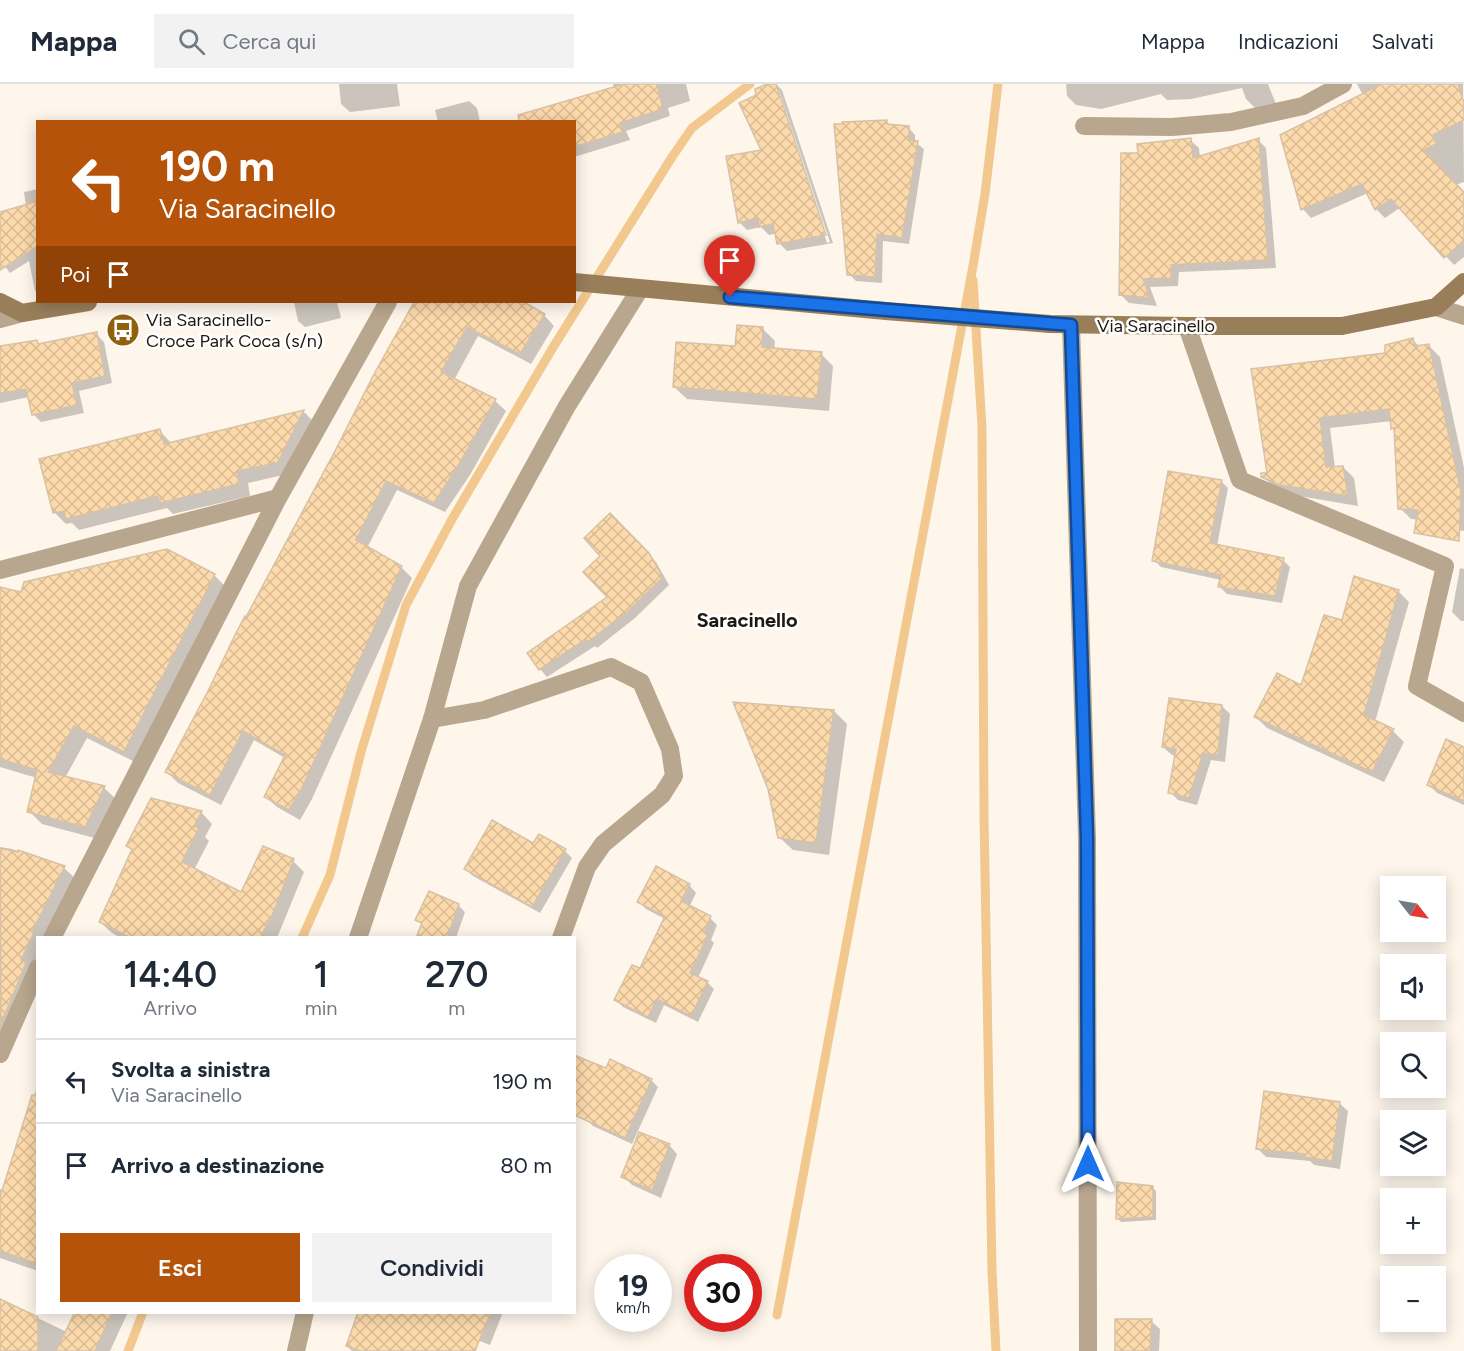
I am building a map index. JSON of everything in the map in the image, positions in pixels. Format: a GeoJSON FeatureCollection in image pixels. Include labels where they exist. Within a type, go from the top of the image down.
{"type":"FeatureCollection","features":[{"type":"Feature","properties":{"kind":"street"},"geometry":{"type":"LineString","coordinates":[[1084,126],[1172,128],[1231,122],[1303,106],[1343,84]]}},
{"type":"Feature","properties":{"kind":"street","name":"Via Saracinello"},"geometry":{"type":"LineString","coordinates":[[576,282],[886,311],[1071,325],[1342,326],[1436,307]]}},
{"type":"Feature","properties":{"kind":"street"},"geometry":{"type":"LineString","coordinates":[[1436,307],[1464,282]]}},
{"type":"Feature","properties":{"kind":"street"},"geometry":{"type":"LineString","coordinates":[[359,936],[432,719],[468,586],[631,288]]}},
{"type":"Feature","properties":{"kind":"street"},"geometry":{"type":"LineString","coordinates":[[0,302],[22,313]]}},
{"type":"Feature","properties":{"kind":"street"},"geometry":{"type":"LineString","coordinates":[[0,319],[82,303]]}},
{"type":"Feature","properties":{"kind":"street"},"geometry":{"type":"LineString","coordinates":[[53,936],[278,498],[387,303]]}},
{"type":"Feature","properties":{"kind":"street"},"geometry":{"type":"LineString","coordinates":[[1436,307],[1464,316]]}},
{"type":"Feature","properties":{"kind":"street"},"geometry":{"type":"LineString","coordinates":[[1071,325],[1087,838],[1088,1351]]}},
{"type":"Feature","properties":{"kind":"street"},"geometry":{"type":"LineString","coordinates":[[1187,327],[1240,480],[1445,566],[1417,686],[1464,713]]}},
{"type":"Feature","properties":{"kind":"street"},"geometry":{"type":"LineString","coordinates":[[0,570],[278,498]]}},
{"type":"Feature","properties":{"kind":"street"},"geometry":{"type":"LineString","coordinates":[[432,719],[484,710],[611,667],[641,682],[670,749],[674,776],[662,795],[603,844],[587,867],[562,936]]}},
{"type":"Feature","properties":{"kind":"street"},"geometry":{"type":"LineString","coordinates":[[0,1054],[36,973]]}},
{"type":"Feature","properties":{"kind":"street"},"geometry":{"type":"LineString","coordinates":[[296,1351],[304,1314]]}},
{"type":"Feature","properties":{"kind":"building"},"geometry":{"type":"Polygon","coordinates":[[[624,84],[657,84],[663,109],[620,123],[623,132],[576,146],[576,120],[519,120],[518,115],[624,84]]]}},
{"type":"Feature","properties":{"kind":"building"},"geometry":{"type":"Polygon","coordinates":[[[767,84],[776,84],[826,235],[777,244],[773,224],[759,227],[758,218],[738,223],[726,156],[761,150],[739,103],[756,95],[755,89],[767,84]]]}},
{"type":"Feature","properties":{"kind":"building"},"geometry":{"type":"Polygon","coordinates":[[[1382,84],[1458,84],[1464,103],[1464,120],[1433,135],[1436,144],[1424,150],[1464,192],[1464,241],[1444,258],[1391,199],[1375,210],[1362,184],[1301,210],[1280,135],[1382,84]]]}},
{"type":"Feature","properties":{"kind":"building"},"geometry":{"type":"Polygon","coordinates":[[[887,120],[887,124],[909,126],[909,140],[918,141],[902,238],[877,234],[875,277],[847,275],[834,124],[887,120]]]}},
{"type":"Feature","properties":{"kind":"building"},"geometry":{"type":"Polygon","coordinates":[[[1191,138],[1193,158],[1259,138],[1268,260],[1171,265],[1171,278],[1143,279],[1150,298],[1119,295],[1121,153],[1138,153],[1137,144],[1191,138]]]}},
{"type":"Feature","properties":{"kind":"building"},"geometry":{"type":"Polygon","coordinates":[[[36,202],[36,247],[0,270],[0,212],[36,202]]]}},
{"type":"Feature","properties":{"kind":"building"},"geometry":{"type":"Polygon","coordinates":[[[413,303],[526,303],[545,314],[520,354],[467,327],[441,372],[496,399],[434,503],[386,481],[356,540],[402,566],[302,788],[289,810],[264,797],[285,755],[243,731],[210,795],[165,772],[237,631],[413,303]]]}},
{"type":"Feature","properties":{"kind":"building"},"geometry":{"type":"Polygon","coordinates":[[[737,325],[763,327],[762,347],[822,352],[817,399],[673,387],[676,342],[735,346],[737,325]]]}},
{"type":"Feature","properties":{"kind":"building"},"geometry":{"type":"Polygon","coordinates":[[[97,332],[105,376],[72,383],[77,405],[32,415],[26,389],[0,393],[0,346],[37,340],[38,344],[97,332]]]}},
{"type":"Feature","properties":{"kind":"building"},"geometry":{"type":"Polygon","coordinates":[[[1413,338],[1415,346],[1429,344],[1461,492],[1459,541],[1414,533],[1418,510],[1398,509],[1394,428],[1391,429],[1389,409],[1320,418],[1326,467],[1343,466],[1348,496],[1280,485],[1261,477],[1261,473],[1267,473],[1251,369],[1385,353],[1385,345],[1413,338]]]}},
{"type":"Feature","properties":{"kind":"building"},"geometry":{"type":"Polygon","coordinates":[[[304,410],[277,464],[273,462],[237,471],[239,484],[160,503],[158,496],[66,519],[64,511],[53,513],[39,459],[160,429],[164,444],[304,410]]]}},
{"type":"Feature","properties":{"kind":"building"},"geometry":{"type":"Polygon","coordinates":[[[1168,471],[1222,480],[1210,543],[1284,558],[1275,596],[1218,587],[1221,575],[1152,561],[1168,471]]]}},
{"type":"Feature","properties":{"kind":"building"},"geometry":{"type":"Polygon","coordinates":[[[610,513],[649,553],[663,577],[628,611],[588,642],[586,639],[539,670],[527,653],[607,597],[583,572],[600,556],[584,538],[610,513]]]}},
{"type":"Feature","properties":{"kind":"building"},"geometry":{"type":"Polygon","coordinates":[[[167,549],[215,574],[124,752],[74,726],[48,772],[105,786],[85,827],[27,812],[37,770],[0,759],[0,587],[21,592],[24,582],[167,549]]]}},
{"type":"Feature","properties":{"kind":"building"},"geometry":{"type":"Polygon","coordinates":[[[1354,576],[1399,590],[1364,715],[1394,729],[1372,772],[1254,717],[1277,673],[1301,685],[1324,615],[1342,620],[1354,576]]]}},
{"type":"Feature","properties":{"kind":"building"},"geometry":{"type":"Polygon","coordinates":[[[1169,698],[1222,705],[1218,755],[1203,753],[1189,798],[1168,793],[1176,749],[1162,747],[1169,698]]]}},
{"type":"Feature","properties":{"kind":"building"},"geometry":{"type":"Polygon","coordinates":[[[733,702],[834,710],[816,843],[778,838],[768,789],[733,702]]]}},
{"type":"Feature","properties":{"kind":"building"},"geometry":{"type":"Polygon","coordinates":[[[1446,739],[1464,747],[1464,801],[1427,785],[1446,739]]]}},
{"type":"Feature","properties":{"kind":"building"},"geometry":{"type":"Polygon","coordinates":[[[151,798],[202,811],[194,826],[199,828],[182,862],[241,892],[263,846],[294,859],[274,911],[261,936],[127,936],[99,922],[132,849],[126,846],[151,798]]]}},
{"type":"Feature","properties":{"kind":"building"},"geometry":{"type":"Polygon","coordinates":[[[492,820],[533,843],[539,834],[566,849],[532,907],[464,869],[492,820]]]}},
{"type":"Feature","properties":{"kind":"building"},"geometry":{"type":"Polygon","coordinates":[[[0,848],[18,852],[18,850],[65,866],[32,932],[34,933],[21,960],[26,963],[1,1024],[0,848]]]}},
{"type":"Feature","properties":{"kind":"building"},"geometry":{"type":"Polygon","coordinates":[[[656,866],[690,884],[681,901],[711,916],[704,933],[708,935],[690,973],[708,981],[691,1016],[657,999],[648,1017],[614,1000],[632,965],[640,968],[665,916],[637,902],[656,866]]]}},
{"type":"Feature","properties":{"kind":"building"},"geometry":{"type":"Polygon","coordinates":[[[429,891],[459,904],[448,936],[417,936],[422,923],[415,920],[429,891]]]}},
{"type":"Feature","properties":{"kind":"building"},"geometry":{"type":"Polygon","coordinates":[[[576,1056],[606,1068],[610,1059],[652,1079],[625,1138],[576,1116],[576,1056]]]}},
{"type":"Feature","properties":{"kind":"building"},"geometry":{"type":"Polygon","coordinates":[[[1264,1091],[1340,1102],[1332,1161],[1304,1157],[1304,1154],[1256,1149],[1264,1091]]]}},
{"type":"Feature","properties":{"kind":"building"},"geometry":{"type":"Polygon","coordinates":[[[32,1095],[36,1096],[36,1263],[0,1251],[0,1197],[32,1095]]]}},
{"type":"Feature","properties":{"kind":"building"},"geometry":{"type":"Polygon","coordinates":[[[639,1132],[670,1144],[652,1190],[621,1177],[639,1132]]]}},
{"type":"Feature","properties":{"kind":"building"},"geometry":{"type":"Polygon","coordinates":[[[1117,1182],[1153,1186],[1153,1217],[1116,1219],[1117,1182]]]}},
{"type":"Feature","properties":{"kind":"building"},"geometry":{"type":"Polygon","coordinates":[[[0,1299],[38,1317],[38,1351],[0,1351],[0,1299]]]}},
{"type":"Feature","properties":{"kind":"building"},"geometry":{"type":"Polygon","coordinates":[[[74,1314],[111,1314],[95,1351],[56,1351],[74,1314]]]}},
{"type":"Feature","properties":{"kind":"building"},"geometry":{"type":"Polygon","coordinates":[[[357,1314],[490,1314],[475,1351],[361,1351],[346,1346],[357,1314]]]}},
{"type":"Feature","properties":{"kind":"building"},"geometry":{"type":"Polygon","coordinates":[[[1115,1319],[1152,1319],[1150,1351],[1115,1351],[1115,1319]]]}},
{"type":"Feature","properties":{"kind":"waterway"},"geometry":{"type":"LineString","coordinates":[[303,936],[330,875],[361,752],[406,605],[451,521],[552,349],[672,157],[692,128],[750,84]]}},
{"type":"Feature","properties":{"kind":"waterway"},"geometry":{"type":"LineString","coordinates":[[777,1315],[973,266],[985,194],[998,84]]}},
{"type":"Feature","properties":{"kind":"waterway"},"geometry":{"type":"LineString","coordinates":[[973,280],[982,427],[984,817],[992,1271],[996,1351]]}},
{"type":"Feature","properties":{"kind":"waterway"},"geometry":{"type":"LineString","coordinates":[[128,1351],[142,1314]]}},
{"type":"Feature","properties":{"kind":"place","name":"Via Saracinello- Croce Park Coca (s/n)"},"geometry":{"type":"Point","coordinates":[123,330]}},
{"type":"Feature","properties":{"kind":"district","name":"Saracinello"},"geometry":{"type":"Point","coordinates":[747,620]}},
{"type":"Feature","properties":{"kind":"route"},"geometry":{"type":"LineString","coordinates":[[730,297],[1071,325],[1087,838],[1088,1164]]}}]}
